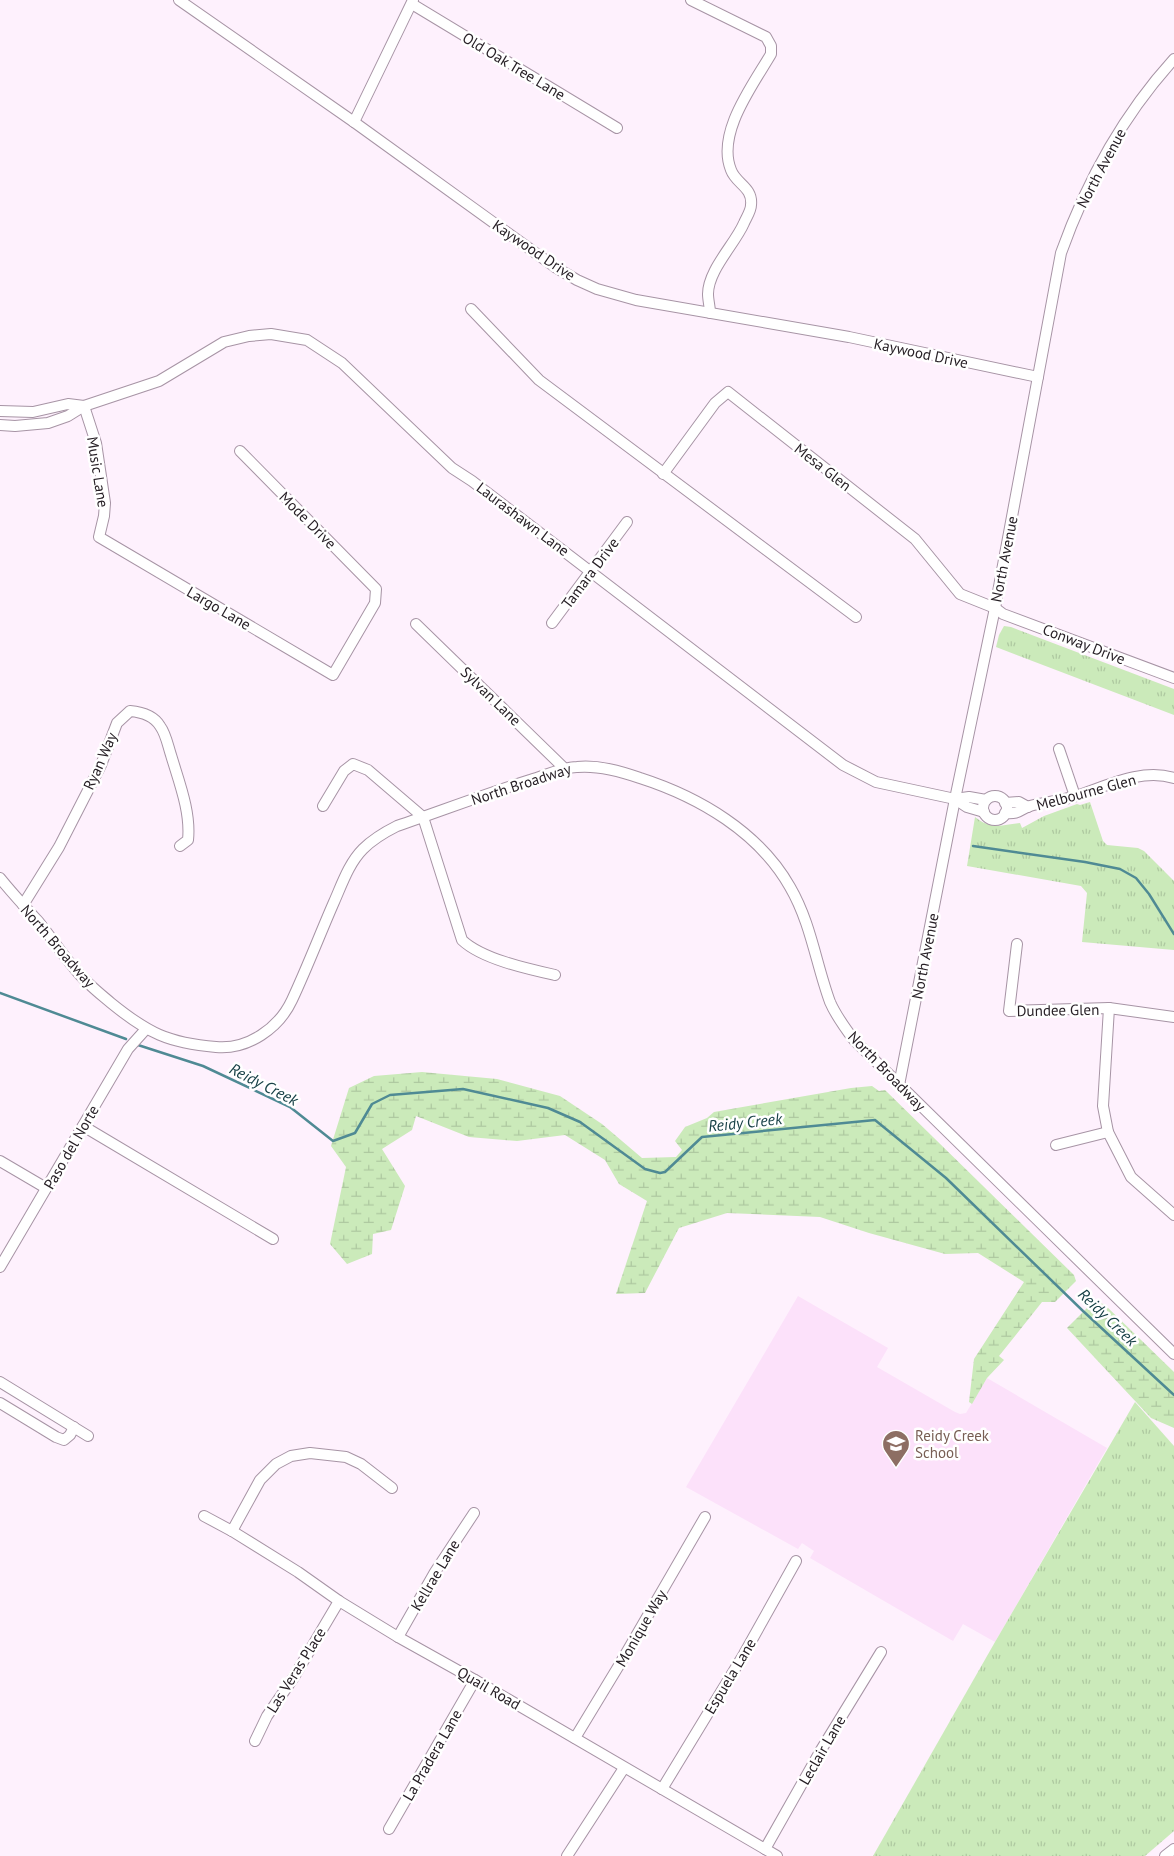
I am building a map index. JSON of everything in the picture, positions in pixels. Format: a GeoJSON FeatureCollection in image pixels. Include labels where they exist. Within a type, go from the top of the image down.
{"type":"FeatureCollection","features":[{"type":"Feature","properties":{"kind":"street","name":"Kaywood Drive"},"geometry":{"type":"LineString","coordinates":[[179,0],[354,122],[555,267],[577,280],[636,300],[849,337],[1038,378]]}},
{"type":"Feature","properties":{"kind":"street"},"geometry":{"type":"LineString","coordinates":[[691,0],[766,38],[771,46],[770,54],[734,119],[728,141],[728,162],[732,173],[749,191],[752,205],[742,227],[716,268],[708,292],[710,313]]}},
{"type":"Feature","properties":{"kind":"street","name":"Old Oak Tree Lane"},"geometry":{"type":"LineString","coordinates":[[354,122],[412,2],[617,128]]}},
{"type":"Feature","properties":{"kind":"street","name":"North Avenue"},"geometry":{"type":"LineString","coordinates":[[899,1086],[955,799],[995,608],[1061,253],[1069,231],[1107,152],[1135,108],[1174,59]]}},
{"type":"Feature","properties":{"kind":"street"},"geometry":{"type":"LineString","coordinates":[[471,309],[539,380],[856,617]]}},
{"type":"Feature","properties":{"kind":"street","name":"Laurashawn Lane"},"geometry":{"type":"LineString","coordinates":[[0,425],[15,426],[48,423],[68,416],[84,406],[159,381],[224,342],[249,336],[271,334],[307,340],[342,362],[452,468],[472,480],[843,765],[876,782],[955,799]]}},
{"type":"Feature","properties":{"kind":"street","name":"Mesa Glen"},"geometry":{"type":"LineString","coordinates":[[663,474],[715,403],[728,392],[915,539],[960,594],[995,608]]}},
{"type":"Feature","properties":{"kind":"street","name":"Laurashawn Lane"},"geometry":{"type":"LineString","coordinates":[[0,411],[33,412],[68,404],[84,406]]}},
{"type":"Feature","properties":{"kind":"street","name":"Music Lane"},"geometry":{"type":"LineString","coordinates":[[84,406],[96,443],[105,503],[99,537]]}},
{"type":"Feature","properties":{"kind":"street","name":"Mode Drive"},"geometry":{"type":"LineString","coordinates":[[240,451],[376,589],[375,603],[337,670]]}},
{"type":"Feature","properties":{"kind":"street","name":"Tamara Drive"},"geometry":{"type":"LineString","coordinates":[[552,623],[628,522]]}},
{"type":"Feature","properties":{"kind":"street","name":"Largo Lane"},"geometry":{"type":"LineString","coordinates":[[99,537],[333,674],[337,670]]}},
{"type":"Feature","properties":{"kind":"street","name":"Conway Drive"},"geometry":{"type":"LineString","coordinates":[[995,608],[1003,614],[1174,678]]}},
{"type":"Feature","properties":{"kind":"street","name":"Sylvan Lane"},"geometry":{"type":"LineString","coordinates":[[416,624],[566,769]]}},
{"type":"Feature","properties":{"kind":"street","name":"Ryan Way"},"geometry":{"type":"LineString","coordinates":[[23,906],[68,830],[101,765],[117,723],[130,711],[140,712],[149,716],[160,724],[165,736],[183,796],[189,832],[188,840],[180,846]]}},
{"type":"Feature","properties":{"kind":"street"},"geometry":{"type":"LineString","coordinates":[[1059,749],[1075,796]]}},
{"type":"Feature","properties":{"kind":"street"},"geometry":{"type":"LineString","coordinates":[[324,806],[344,771],[353,764],[368,770],[423,817],[462,940],[478,950],[517,966],[555,976]]}},
{"type":"Feature","properties":{"kind":"street","name":"North Broadway"},"geometry":{"type":"LineString","coordinates":[[0,878],[38,922],[75,970],[92,987],[137,1024],[163,1037],[188,1045],[225,1048],[243,1044],[260,1036],[273,1026],[291,1002],[343,881],[355,859],[367,845],[384,832],[511,786],[576,766],[623,772],[662,785],[702,804],[726,819],[756,844],[791,888],[802,912],[831,1002],[840,1021],[854,1040],[1174,1354]]}},
{"type":"Feature","properties":{"kind":"street","name":"Melbourne Glen"},"geometry":{"type":"LineString","coordinates":[[955,799],[967,807],[984,812],[992,819],[1000,818],[1005,808],[1019,802],[1028,807],[1075,796],[1110,782],[1137,777],[1165,775],[1174,778]]}},
{"type":"Feature","properties":{"kind":"street","name":"Melbourne Glen"},"geometry":{"type":"LineString","coordinates":[[955,799],[969,797],[986,800],[995,796],[1001,798],[1005,808]]}},
{"type":"Feature","properties":{"kind":"street"},"geometry":{"type":"LineString","coordinates":[[984,812],[983,804],[986,800]]}},
{"type":"Feature","properties":{"kind":"street","name":"Dundee Glen"},"geometry":{"type":"LineString","coordinates":[[1016,944],[1009,1011],[1109,1008],[1174,1016]]}},
{"type":"Feature","properties":{"kind":"street"},"geometry":{"type":"LineString","coordinates":[[1109,1008],[1104,1106],[1108,1132],[1131,1177],[1174,1215]]}},
{"type":"Feature","properties":{"kind":"street","name":"Paso del Norte"},"geometry":{"type":"LineString","coordinates":[[0,1267],[128,1049],[146,1029]]}},
{"type":"Feature","properties":{"kind":"street"},"geometry":{"type":"LineString","coordinates":[[83,1126],[273,1239]]}},
{"type":"Feature","properties":{"kind":"street"},"geometry":{"type":"LineString","coordinates":[[1056,1145],[1108,1132]]}},
{"type":"Feature","properties":{"kind":"street"},"geometry":{"type":"LineString","coordinates":[[0,1161],[46,1188]]}},
{"type":"Feature","properties":{"kind":"street"},"geometry":{"type":"LineString","coordinates":[[0,1382],[88,1436]]}},
{"type":"Feature","properties":{"kind":"street"},"geometry":{"type":"LineString","coordinates":[[0,1403],[64,1440],[70,1435],[74,1427]]}},
{"type":"Feature","properties":{"kind":"street"},"geometry":{"type":"LineString","coordinates":[[232,1531],[260,1480],[276,1464],[291,1456],[310,1453],[346,1457],[361,1464],[392,1488]]}},
{"type":"Feature","properties":{"kind":"street","name":"Kellrae Lane"},"geometry":{"type":"LineString","coordinates":[[398,1637],[435,1572],[474,1513]]}},
{"type":"Feature","properties":{"kind":"street","name":"Quail Road"},"geometry":{"type":"LineString","coordinates":[[204,1516],[298,1572],[398,1637],[777,1856]]}},
{"type":"Feature","properties":{"kind":"street","name":"Monique Way"},"geometry":{"type":"LineString","coordinates":[[575,1738],[618,1668],[705,1517]]}},
{"type":"Feature","properties":{"kind":"street","name":"Espuela Lane"},"geometry":{"type":"LineString","coordinates":[[662,1789],[744,1654],[796,1561]]}},
{"type":"Feature","properties":{"kind":"street","name":"Las Veras Place"},"geometry":{"type":"LineString","coordinates":[[255,1740],[267,1716],[294,1677],[339,1600]]}},
{"type":"Feature","properties":{"kind":"street","name":"Leclair Lane"},"geometry":{"type":"LineString","coordinates":[[765,1849],[821,1750],[881,1652]]}},
{"type":"Feature","properties":{"kind":"street","name":"La Pradera Lane"},"geometry":{"type":"LineString","coordinates":[[388,1830],[475,1680]]}},
{"type":"Feature","properties":{"kind":"street"},"geometry":{"type":"LineString","coordinates":[[568,1856],[624,1768]]}},
{"type":"Feature","properties":{"kind":"street"},"geometry":{"type":"LineString","coordinates":[[1165,1856],[1174,1849]]}},
{"type":"Feature","properties":{"kind":"shaded area","name":"Reidy Creek School"},"geometry":{"type":"Polygon","coordinates":[[[798,1296],[888,1348],[877,1367],[955,1412],[960,1414],[966,1413],[987,1378],[1107,1448],[995,1642],[963,1624],[953,1641],[810,1558],[814,1551],[802,1543],[798,1549],[686,1487],[798,1296]]]}},
{"type":"Feature","properties":{"kind":"green space"},"geometry":{"type":"Polygon","coordinates":[[[1004,626],[1174,689],[1174,715],[996,647],[1004,626]]]}},
{"type":"Feature","properties":{"kind":"green space"},"geometry":{"type":"Polygon","coordinates":[[[1090,802],[1103,841],[1107,845],[1138,848],[1144,851],[1174,881],[1174,950],[1082,942],[1087,893],[1081,886],[967,866],[975,817],[986,824],[992,825],[1020,823],[1022,828],[1044,816],[1077,804],[1090,802]]]}},
{"type":"Feature","properties":{"kind":"green space"},"geometry":{"type":"Polygon","coordinates":[[[422,1072],[497,1079],[560,1096],[602,1124],[642,1158],[676,1157],[682,1150],[675,1141],[685,1127],[707,1118],[714,1112],[851,1088],[872,1086],[879,1091],[885,1090],[1074,1275],[1076,1281],[1055,1302],[1042,1302],[999,1356],[1004,1360],[987,1378],[972,1404],[969,1402],[974,1359],[1024,1282],[978,1253],[945,1254],[820,1217],[727,1213],[679,1228],[645,1293],[616,1294],[647,1201],[619,1184],[605,1160],[565,1135],[517,1141],[469,1137],[416,1116],[412,1130],[382,1149],[405,1186],[391,1230],[373,1234],[372,1254],[347,1264],[330,1244],[346,1167],[331,1146],[349,1088],[374,1076],[422,1072]]]}},
{"type":"Feature","properties":{"kind":"green space"},"geometry":{"type":"Polygon","coordinates":[[[1097,1303],[1104,1304],[1174,1372],[1174,1428],[1151,1418],[1067,1328],[1089,1306],[1092,1308],[1097,1303]]]}},
{"type":"Feature","properties":{"kind":"green space"},"geometry":{"type":"Polygon","coordinates":[[[1135,1402],[1174,1446],[1174,1831],[1145,1856],[873,1856],[995,1642],[1135,1402]]]}},
{"type":"Feature","properties":{"kind":"waterway"},"geometry":{"type":"LineString","coordinates":[[973,846],[1085,862],[1120,869],[1136,878],[1149,894],[1174,934]]}},
{"type":"Feature","properties":{"kind":"waterway","name":"Reidy Creek"},"geometry":{"type":"LineString","coordinates":[[0,993],[126,1039]]}},
{"type":"Feature","properties":{"kind":"waterway","name":"Reidy Creek"},"geometry":{"type":"LineString","coordinates":[[138,1045],[203,1066],[290,1107],[333,1141],[355,1133],[372,1104],[390,1095],[463,1089],[548,1108],[580,1122],[645,1169],[660,1173],[665,1172],[702,1137],[875,1120],[946,1178],[1083,1311],[1174,1395]]}},
{"type":"Feature","properties":{"kind":"place","name":"Reidy Creek School"},"geometry":{"type":"Point","coordinates":[896,1468]}}]}
